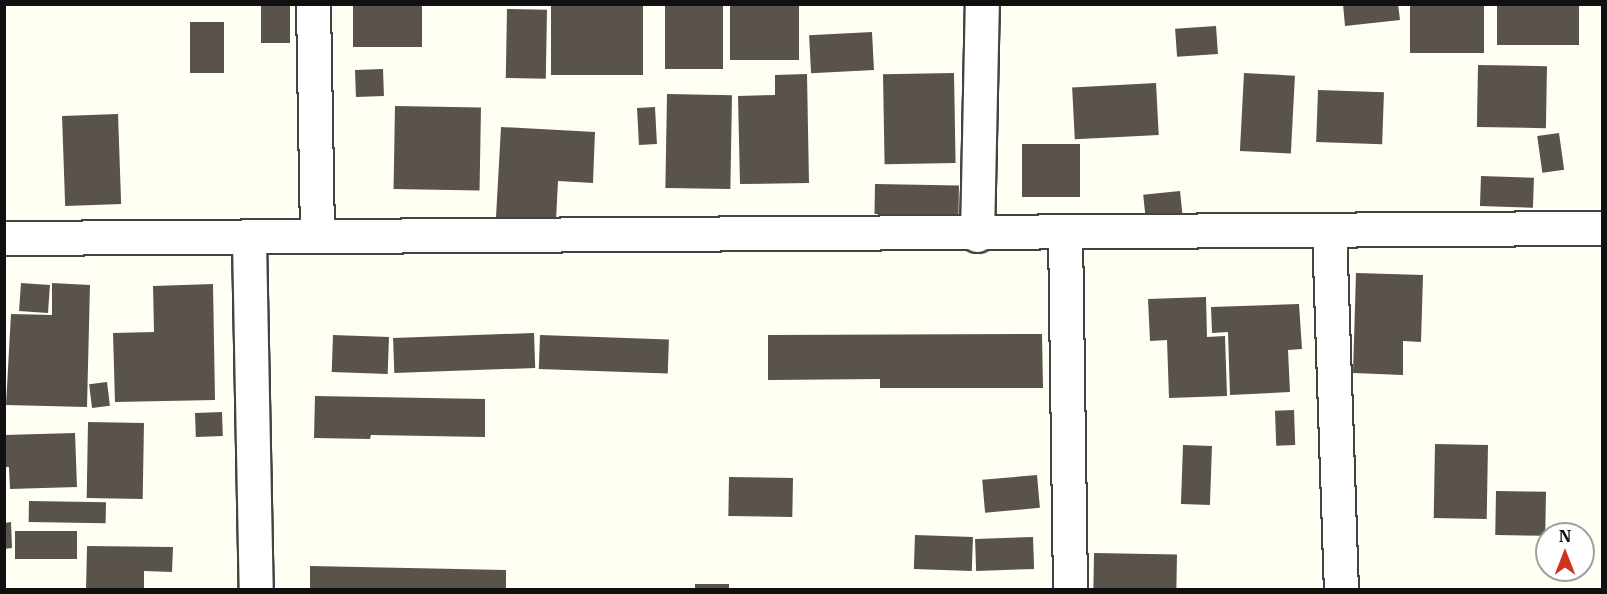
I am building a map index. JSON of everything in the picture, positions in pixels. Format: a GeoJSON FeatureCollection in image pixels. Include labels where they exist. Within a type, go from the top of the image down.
{"type":"FeatureCollection","features":[{"type":"Feature","properties":{"kind":"street"},"geometry":{"type":"LineString","coordinates":[[313,4],[317,236]]}},
{"type":"Feature","properties":{"kind":"street"},"geometry":{"type":"LineString","coordinates":[[977,234],[982,4]]}},
{"type":"Feature","properties":{"kind":"street"},"geometry":{"type":"LineString","coordinates":[[4,238],[249,240],[317,236],[977,234],[1065,231],[1602,228]]}},
{"type":"Feature","properties":{"kind":"street"},"geometry":{"type":"LineString","coordinates":[[1329,230],[1341,590]]}},
{"type":"Feature","properties":{"kind":"street"},"geometry":{"type":"LineString","coordinates":[[1065,231],[1070,590]]}},
{"type":"Feature","properties":{"kind":"street"},"geometry":{"type":"LineString","coordinates":[[249,240],[256,590]]}},
{"type":"Feature","properties":{"kind":"building"},"geometry":{"type":"Polygon","coordinates":[[[261,4],[290,4],[290,43],[261,43],[261,4]]]}},
{"type":"Feature","properties":{"kind":"building"},"geometry":{"type":"Polygon","coordinates":[[[353,4],[422,4],[422,47],[353,47],[353,4]]]}},
{"type":"Feature","properties":{"kind":"building"},"geometry":{"type":"Polygon","coordinates":[[[551,4],[643,4],[643,75],[551,75],[551,4]]]}},
{"type":"Feature","properties":{"kind":"building"},"geometry":{"type":"Polygon","coordinates":[[[665,4],[723,4],[723,69],[665,69],[665,4]]]}},
{"type":"Feature","properties":{"kind":"building"},"geometry":{"type":"Polygon","coordinates":[[[730,4],[799,4],[799,60],[730,60],[730,4]]]}},
{"type":"Feature","properties":{"kind":"building"},"geometry":{"type":"Polygon","coordinates":[[[1343,4],[1398,4],[1400,20],[1345,26],[1343,4]]]}},
{"type":"Feature","properties":{"kind":"building"},"geometry":{"type":"Polygon","coordinates":[[[1410,4],[1484,4],[1484,53],[1410,53],[1410,4]]]}},
{"type":"Feature","properties":{"kind":"building"},"geometry":{"type":"Polygon","coordinates":[[[1497,5],[1579,5],[1579,45],[1497,45],[1497,5]]]}},
{"type":"Feature","properties":{"kind":"building"},"geometry":{"type":"Polygon","coordinates":[[[507,9],[547,10],[546,79],[506,78],[507,9]]]}},
{"type":"Feature","properties":{"kind":"building"},"geometry":{"type":"Polygon","coordinates":[[[190,22],[224,22],[224,73],[190,73],[190,22]]]}},
{"type":"Feature","properties":{"kind":"building"},"geometry":{"type":"Polygon","coordinates":[[[1216,26],[1218,54],[1177,57],[1175,29],[1216,26]]]}},
{"type":"Feature","properties":{"kind":"building"},"geometry":{"type":"Polygon","coordinates":[[[872,32],[874,70],[811,73],[809,35],[872,32]]]}},
{"type":"Feature","properties":{"kind":"building"},"geometry":{"type":"Polygon","coordinates":[[[1478,65],[1547,66],[1546,128],[1477,127],[1478,65]]]}},
{"type":"Feature","properties":{"kind":"building"},"geometry":{"type":"Polygon","coordinates":[[[383,69],[384,96],[356,97],[355,70],[383,69]]]}},
{"type":"Feature","properties":{"kind":"building"},"geometry":{"type":"Polygon","coordinates":[[[954,73],[956,163],[885,164],[883,74],[954,73]]]}},
{"type":"Feature","properties":{"kind":"building"},"geometry":{"type":"Polygon","coordinates":[[[1244,73],[1295,76],[1291,154],[1240,151],[1244,73]]]}},
{"type":"Feature","properties":{"kind":"building"},"geometry":{"type":"Polygon","coordinates":[[[807,74],[809,183],[740,184],[738,96],[775,95],[775,75],[807,74]]]}},
{"type":"Feature","properties":{"kind":"building"},"geometry":{"type":"Polygon","coordinates":[[[1156,83],[1159,135],[1075,139],[1072,87],[1156,83]]]}},
{"type":"Feature","properties":{"kind":"building"},"geometry":{"type":"Polygon","coordinates":[[[1318,90],[1384,92],[1382,144],[1316,142],[1318,90]]]}},
{"type":"Feature","properties":{"kind":"building"},"geometry":{"type":"Polygon","coordinates":[[[667,94],[732,95],[730,189],[665,188],[667,94]]]}},
{"type":"Feature","properties":{"kind":"building"},"geometry":{"type":"Polygon","coordinates":[[[395,106],[481,108],[480,190],[394,189],[395,106]]]}},
{"type":"Feature","properties":{"kind":"building"},"geometry":{"type":"Polygon","coordinates":[[[655,107],[657,144],[639,145],[637,108],[655,107]]]}},
{"type":"Feature","properties":{"kind":"building"},"geometry":{"type":"Polygon","coordinates":[[[118,114],[121,204],[65,206],[62,116],[118,114]]]}},
{"type":"Feature","properties":{"kind":"building"},"geometry":{"type":"Polygon","coordinates":[[[501,127],[595,132],[593,183],[558,181],[556,220],[496,217],[501,127]]]}},
{"type":"Feature","properties":{"kind":"building"},"geometry":{"type":"Polygon","coordinates":[[[1559,133],[1564,170],[1542,173],[1537,136],[1559,133]]]}},
{"type":"Feature","properties":{"kind":"building"},"geometry":{"type":"Polygon","coordinates":[[[1022,144],[1080,144],[1080,197],[1022,197],[1022,144]]]}},
{"type":"Feature","properties":{"kind":"building"},"geometry":{"type":"Polygon","coordinates":[[[1481,176],[1534,178],[1533,208],[1480,206],[1481,176]]]}},
{"type":"Feature","properties":{"kind":"building"},"geometry":{"type":"Polygon","coordinates":[[[875,184],[959,185],[958,215],[874,214],[875,184]]]}},
{"type":"Feature","properties":{"kind":"building"},"geometry":{"type":"Polygon","coordinates":[[[1180,191],[1183,219],[1146,223],[1143,195],[1180,191]]]}},
{"type":"Feature","properties":{"kind":"building"},"geometry":{"type":"Polygon","coordinates":[[[1356,273],[1423,275],[1421,342],[1403,341],[1403,375],[1353,373],[1356,273]]]}},
{"type":"Feature","properties":{"kind":"building"},"geometry":{"type":"Polygon","coordinates":[[[21,283],[50,285],[48,313],[19,311],[21,283]]]}},
{"type":"Feature","properties":{"kind":"building"},"geometry":{"type":"Polygon","coordinates":[[[52,283],[90,285],[87,407],[6,405],[11,314],[52,315],[52,283]]]}},
{"type":"Feature","properties":{"kind":"building"},"geometry":{"type":"Polygon","coordinates":[[[213,284],[215,400],[115,402],[113,333],[154,332],[153,286],[213,284]]]}},
{"type":"Feature","properties":{"kind":"building"},"geometry":{"type":"Polygon","coordinates":[[[1206,297],[1207,337],[1225,336],[1227,396],[1169,398],[1167,340],[1150,341],[1148,299],[1206,297]]]}},
{"type":"Feature","properties":{"kind":"building"},"geometry":{"type":"Polygon","coordinates":[[[1299,304],[1302,349],[1288,350],[1290,392],[1230,395],[1228,332],[1212,333],[1211,307],[1299,304]]]}},
{"type":"Feature","properties":{"kind":"building"},"geometry":{"type":"Polygon","coordinates":[[[534,333],[535,368],[394,373],[393,338],[534,333]]]}},
{"type":"Feature","properties":{"kind":"building"},"geometry":{"type":"Polygon","coordinates":[[[1042,334],[1043,388],[880,388],[880,379],[768,380],[768,335],[1042,334]]]}},
{"type":"Feature","properties":{"kind":"building"},"geometry":{"type":"Polygon","coordinates":[[[333,335],[389,337],[388,374],[332,372],[333,335]]]}},
{"type":"Feature","properties":{"kind":"building"},"geometry":{"type":"Polygon","coordinates":[[[540,335],[669,340],[668,373],[539,369],[540,335]]]}},
{"type":"Feature","properties":{"kind":"building"},"geometry":{"type":"Polygon","coordinates":[[[107,382],[110,406],[92,408],[89,384],[107,382]]]}},
{"type":"Feature","properties":{"kind":"building"},"geometry":{"type":"Polygon","coordinates":[[[315,396],[485,399],[485,437],[371,435],[370,439],[314,438],[315,396]]]}},
{"type":"Feature","properties":{"kind":"building"},"geometry":{"type":"Polygon","coordinates":[[[1294,410],[1295,445],[1276,446],[1275,411],[1294,410]]]}},
{"type":"Feature","properties":{"kind":"building"},"geometry":{"type":"Polygon","coordinates":[[[222,412],[223,436],[196,437],[195,413],[222,412]]]}},
{"type":"Feature","properties":{"kind":"building"},"geometry":{"type":"Polygon","coordinates":[[[88,422],[144,423],[143,499],[87,498],[88,422]]]}},
{"type":"Feature","properties":{"kind":"building"},"geometry":{"type":"Polygon","coordinates":[[[75,433],[77,487],[10,489],[9,467],[4,467],[4,435],[75,433]]]}},
{"type":"Feature","properties":{"kind":"building"},"geometry":{"type":"Polygon","coordinates":[[[1435,444],[1488,445],[1487,519],[1434,518],[1435,444]]]}},
{"type":"Feature","properties":{"kind":"building"},"geometry":{"type":"Polygon","coordinates":[[[1183,445],[1212,446],[1210,505],[1181,504],[1183,445]]]}},
{"type":"Feature","properties":{"kind":"building"},"geometry":{"type":"Polygon","coordinates":[[[1037,475],[1040,508],[985,513],[982,480],[1037,475]]]}},
{"type":"Feature","properties":{"kind":"building"},"geometry":{"type":"Polygon","coordinates":[[[729,477],[793,478],[792,517],[728,516],[729,477]]]}},
{"type":"Feature","properties":{"kind":"building"},"geometry":{"type":"Polygon","coordinates":[[[1496,491],[1546,492],[1545,522],[1535,522],[1535,536],[1495,535],[1496,491]]]}},
{"type":"Feature","properties":{"kind":"building"},"geometry":{"type":"Polygon","coordinates":[[[29,501],[106,502],[106,523],[29,522],[29,501]]]}},
{"type":"Feature","properties":{"kind":"building"},"geometry":{"type":"Polygon","coordinates":[[[11,522],[12,548],[4,549],[4,523],[11,522]]]}},
{"type":"Feature","properties":{"kind":"building"},"geometry":{"type":"Polygon","coordinates":[[[15,531],[77,531],[77,559],[15,559],[15,531]]]}},
{"type":"Feature","properties":{"kind":"building"},"geometry":{"type":"Polygon","coordinates":[[[915,535],[973,537],[972,571],[914,569],[915,535]]]}},
{"type":"Feature","properties":{"kind":"building"},"geometry":{"type":"Polygon","coordinates":[[[1033,537],[1034,569],[976,571],[975,539],[1033,537]]]}},
{"type":"Feature","properties":{"kind":"building"},"geometry":{"type":"Polygon","coordinates":[[[87,546],[173,547],[172,572],[144,571],[144,590],[86,590],[87,546]]]}},
{"type":"Feature","properties":{"kind":"building"},"geometry":{"type":"Polygon","coordinates":[[[1094,553],[1177,554],[1176,590],[1093,590],[1094,553]]]}},
{"type":"Feature","properties":{"kind":"building"},"geometry":{"type":"Polygon","coordinates":[[[310,566],[506,570],[506,590],[310,590],[310,566]]]}},
{"type":"Feature","properties":{"kind":"building"},"geometry":{"type":"Polygon","coordinates":[[[695,584],[729,584],[729,590],[695,590],[695,584]]]}}]}
